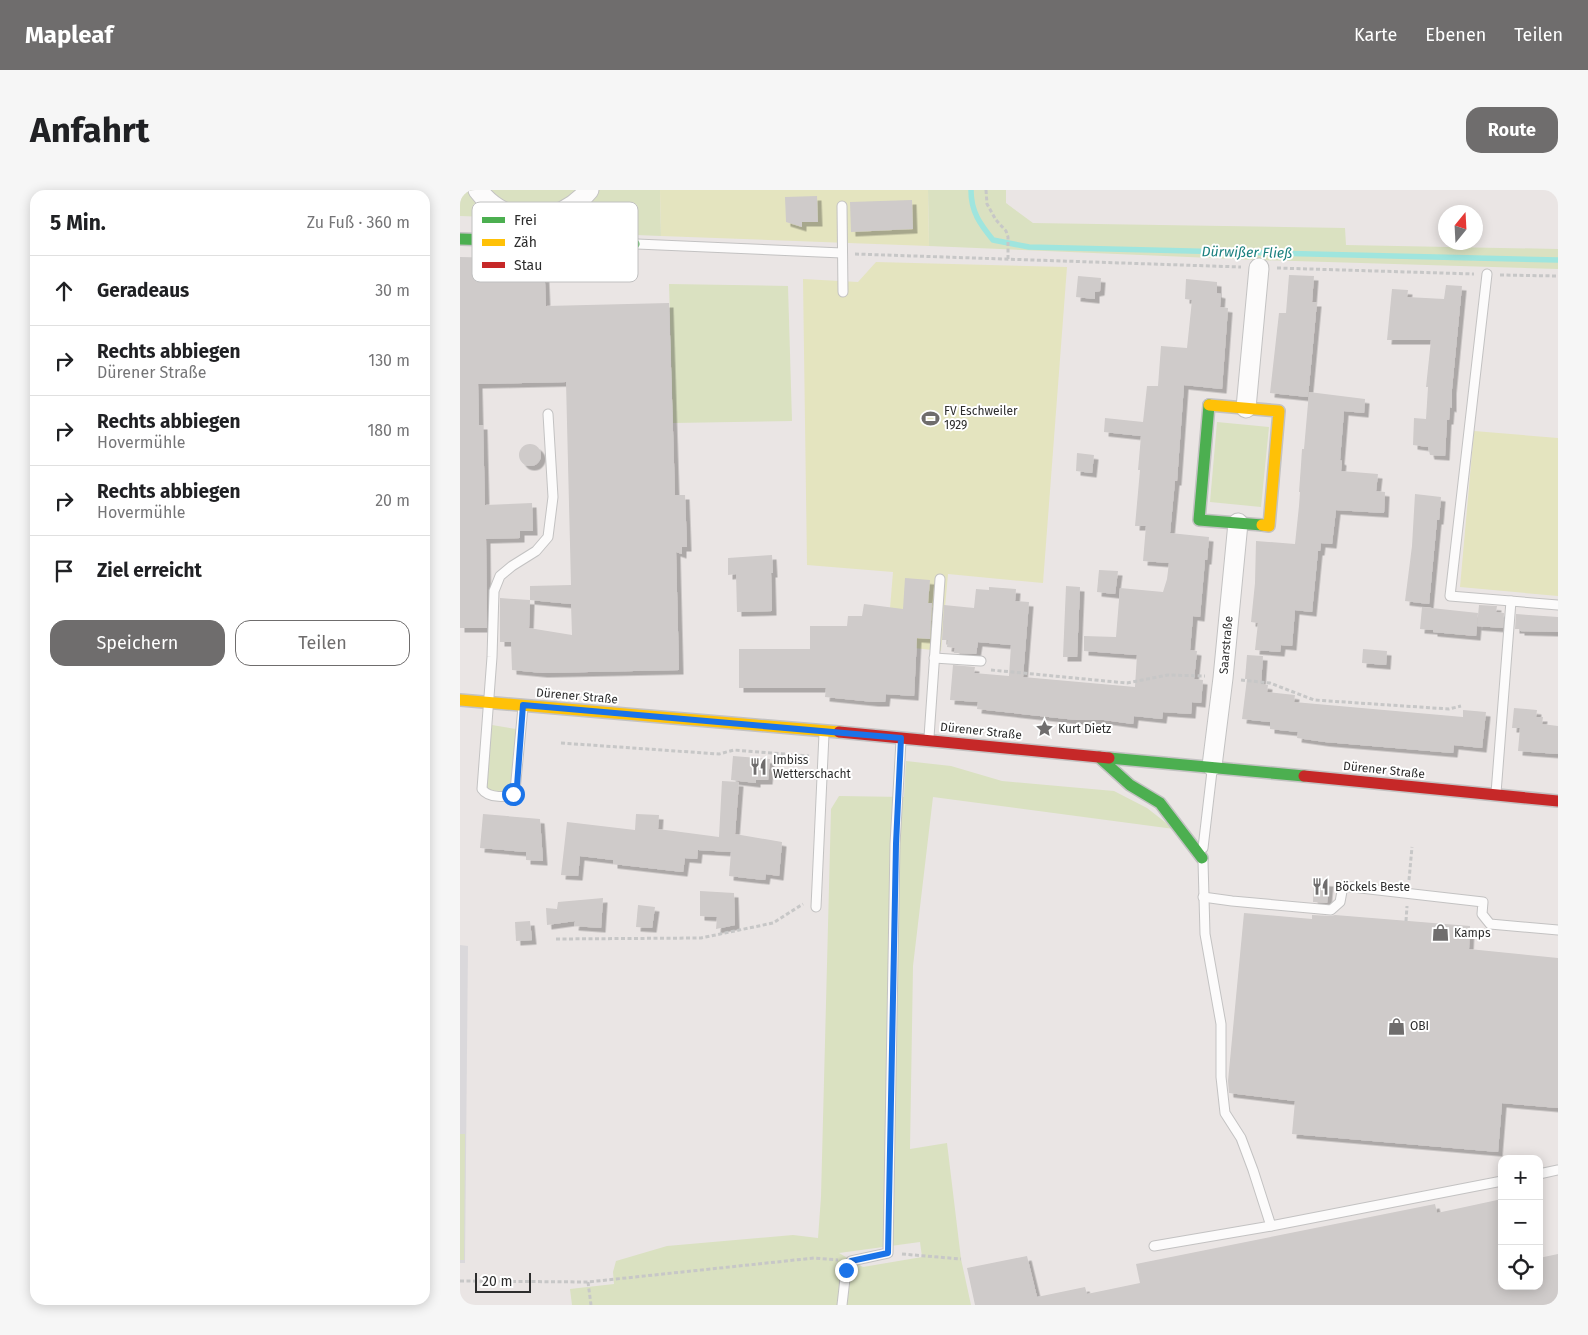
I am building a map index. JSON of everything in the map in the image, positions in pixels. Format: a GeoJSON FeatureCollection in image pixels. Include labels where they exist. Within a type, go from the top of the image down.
{"type":"FeatureCollection","features":[{"type":"Feature","properties":{"kind":"main road"},"geometry":{"type":"LineString","coordinates":[[1209,405],[1279,411],[1269,526],[1238,523],[1199,520],[1209,405]]}},
{"type":"Feature","properties":{"kind":"main road","name":"Dürener Straße"},"geometry":{"type":"LineString","coordinates":[[460,700],[928,740],[1558,800]]}},
{"type":"Feature","properties":{"kind":"main road"},"geometry":{"type":"LineString","coordinates":[[1099,757],[1130,785],[1160,803],[1202,858]]}},
{"type":"Feature","properties":{"kind":"street"},"geometry":{"type":"LineString","coordinates":[[478,190],[490,202]]}},
{"type":"Feature","properties":{"kind":"street"},"geometry":{"type":"LineString","coordinates":[[578,202],[589,190]]}},
{"type":"Feature","properties":{"kind":"street"},"geometry":{"type":"LineString","coordinates":[[1246,408],[1260,268]]}},
{"type":"Feature","properties":{"kind":"street","name":"Saarstraße"},"geometry":{"type":"LineString","coordinates":[[1212,766],[1223,678],[1238,523]]}},
{"type":"Feature","properties":{"kind":"lane"},"geometry":{"type":"LineString","coordinates":[[842,206],[843,292]]}},
{"type":"Feature","properties":{"kind":"lane"},"geometry":{"type":"LineString","coordinates":[[638,244],[842,253]]}},
{"type":"Feature","properties":{"kind":"lane"},"geometry":{"type":"LineString","coordinates":[[1487,274],[1450,596],[1558,605]]}},
{"type":"Feature","properties":{"kind":"lane"},"geometry":{"type":"LineString","coordinates":[[523,705],[517,786],[513,794],[498,796],[484,792],[482,788],[487,702],[492,657],[494,592],[500,576],[536,550],[548,537],[553,497],[548,414]]}},
{"type":"Feature","properties":{"kind":"lane"},"geometry":{"type":"LineString","coordinates":[[928,740],[940,579]]}},
{"type":"Feature","properties":{"kind":"lane"},"geometry":{"type":"LineString","coordinates":[[1496,794],[1512,601]]}},
{"type":"Feature","properties":{"kind":"lane"},"geometry":{"type":"LineString","coordinates":[[934,658],[981,661]]}},
{"type":"Feature","properties":{"kind":"lane"},"geometry":{"type":"LineString","coordinates":[[816,907],[824,732]]}},
{"type":"Feature","properties":{"kind":"lane"},"geometry":{"type":"LineString","coordinates":[[842,1305],[846,1270],[851,1261],[888,1253],[895,853],[901,738]]}},
{"type":"Feature","properties":{"kind":"lane"},"geometry":{"type":"LineString","coordinates":[[1212,766],[1202,858],[1203,897],[1205,934],[1221,1024],[1221,1077],[1225,1112],[1241,1138],[1271,1226]]}},
{"type":"Feature","properties":{"kind":"lane"},"geometry":{"type":"LineString","coordinates":[[1203,897],[1331,910],[1340,902],[1343,886],[1483,902],[1482,914],[1490,924],[1558,930]]}},
{"type":"Feature","properties":{"kind":"lane"},"geometry":{"type":"LineString","coordinates":[[1543,1173],[1558,1170]]}},
{"type":"Feature","properties":{"kind":"lane"},"geometry":{"type":"LineString","coordinates":[[1154,1246],[1271,1226],[1498,1182]]}},
{"type":"Feature","properties":{"kind":"path"},"geometry":{"type":"LineString","coordinates":[[986,190],[987,204],[996,220],[1006,231],[1008,237],[1008,259]]}},
{"type":"Feature","properties":{"kind":"path"},"geometry":{"type":"LineString","coordinates":[[842,253],[1260,268],[1558,276]]}},
{"type":"Feature","properties":{"kind":"path"},"geometry":{"type":"LineString","coordinates":[[561,743],[719,754],[734,750],[822,757]]}},
{"type":"Feature","properties":{"kind":"path"},"geometry":{"type":"LineString","coordinates":[[556,939],[700,938],[773,923],[817,894]]}},
{"type":"Feature","properties":{"kind":"path"},"geometry":{"type":"LineString","coordinates":[[888,1253],[962,1258]]}},
{"type":"Feature","properties":{"kind":"path"},"geometry":{"type":"LineString","coordinates":[[460,1281],[588,1282],[814,1258],[851,1261]]}},
{"type":"Feature","properties":{"kind":"path"},"geometry":{"type":"LineString","coordinates":[[588,1282],[591,1305]]}},
{"type":"Feature","properties":{"kind":"shaded area"},"geometry":{"type":"Polygon","coordinates":[[[460,945],[468,946],[465,1263],[460,1263],[460,945]]]}},
{"type":"Feature","properties":{"kind":"green space"},"geometry":{"type":"Polygon","coordinates":[[[460,190],[660,190],[661,236],[638,235],[638,202],[472,202],[472,216],[460,216],[460,190]]]}},
{"type":"Feature","properties":{"kind":"green space"},"geometry":{"type":"Polygon","coordinates":[[[660,190],[928,190],[929,246],[661,236],[660,190]]]}},
{"type":"Feature","properties":{"kind":"green space"},"geometry":{"type":"Polygon","coordinates":[[[928,190],[1006,190],[1006,203],[1033,223],[1345,228],[1346,245],[1438,247],[1438,250],[1483,250],[1483,248],[1558,249],[1558,269],[1259,260],[929,246],[928,190]]]}},
{"type":"Feature","properties":{"kind":"green space","name":"FV Eschweiler 1929"},"geometry":{"type":"Polygon","coordinates":[[[876,262],[1067,267],[1043,583],[948,574],[941,651],[887,645],[893,572],[807,565],[803,279],[858,282],[876,262]]]}},
{"type":"Feature","properties":{"kind":"green space"},"geometry":{"type":"Polygon","coordinates":[[[669,284],[788,286],[792,421],[673,423],[669,284]]]}},
{"type":"Feature","properties":{"kind":"green space"},"geometry":{"type":"Polygon","coordinates":[[[1217,422],[1269,427],[1261,507],[1210,502],[1217,422]]]}},
{"type":"Feature","properties":{"kind":"green space"},"geometry":{"type":"Polygon","coordinates":[[[1474,431],[1558,438],[1558,596],[1460,587],[1474,431]]]}},
{"type":"Feature","properties":{"kind":"green space"},"geometry":{"type":"Polygon","coordinates":[[[492,725],[516,729],[510,789],[507,793],[489,791],[486,787],[492,725]]]}},
{"type":"Feature","properties":{"kind":"green space"},"geometry":{"type":"Polygon","coordinates":[[[906,761],[951,766],[1002,781],[1114,791],[1147,808],[1174,829],[933,797],[913,966],[910,1149],[947,1143],[961,1259],[971,1305],[572,1305],[570,1289],[614,1284],[613,1272],[616,1261],[667,1246],[793,1235],[818,1238],[821,1197],[831,809],[839,796],[904,797],[906,761]],[[920,1242],[839,1253],[863,1267],[922,1257],[920,1242]]]}},
{"type":"Feature","properties":{"kind":"green space"},"geometry":{"type":"Polygon","coordinates":[[[460,1134],[465,1134],[464,1260],[460,1260],[460,1134]]]}},
{"type":"Feature","properties":{"kind":"building"},"geometry":{"type":"Polygon","coordinates":[[[817,196],[818,222],[802,222],[802,227],[786,222],[785,197],[817,196]]]}},
{"type":"Feature","properties":{"kind":"building"},"geometry":{"type":"Polygon","coordinates":[[[912,200],[913,229],[851,232],[850,202],[912,200]]]}},
{"type":"Feature","properties":{"kind":"building"},"geometry":{"type":"Polygon","coordinates":[[[460,257],[472,257],[472,282],[545,282],[546,306],[669,303],[675,495],[685,495],[687,547],[682,547],[682,554],[676,552],[679,670],[543,673],[512,670],[511,642],[500,642],[500,598],[530,600],[530,586],[571,585],[566,382],[478,384],[479,425],[483,425],[485,505],[532,503],[533,531],[520,531],[520,538],[486,539],[487,628],[460,628],[460,257]],[[530,600],[529,628],[572,635],[571,604],[530,600]]]}},
{"type":"Feature","properties":{"kind":"building"},"geometry":{"type":"Polygon","coordinates":[[[1289,275],[1314,276],[1312,302],[1317,302],[1308,397],[1270,393],[1279,313],[1286,313],[1289,275]]]}},
{"type":"Feature","properties":{"kind":"building"},"geometry":{"type":"Polygon","coordinates":[[[1078,276],[1101,278],[1100,291],[1095,292],[1095,299],[1076,297],[1078,276]]]}},
{"type":"Feature","properties":{"kind":"building"},"geometry":{"type":"Polygon","coordinates":[[[1186,279],[1217,282],[1217,293],[1221,294],[1220,307],[1228,308],[1222,389],[1184,385],[1177,481],[1175,481],[1170,533],[1209,537],[1200,617],[1193,616],[1190,650],[1197,651],[1194,679],[1203,680],[1201,703],[1192,702],[1191,714],[1163,712],[1162,719],[1134,716],[1133,724],[977,709],[978,702],[950,700],[953,665],[975,667],[974,673],[1009,676],[1011,645],[978,642],[976,654],[954,653],[955,648],[947,647],[948,640],[942,640],[944,605],[974,608],[976,589],[989,590],[989,587],[1016,589],[1015,601],[1029,602],[1023,677],[1135,687],[1137,655],[1084,651],[1084,636],[1116,637],[1120,588],[1163,592],[1169,563],[1143,561],[1146,526],[1135,526],[1141,436],[1104,432],[1105,418],[1143,422],[1147,386],[1158,386],[1161,346],[1187,348],[1192,300],[1185,299],[1186,279]]]}},
{"type":"Feature","properties":{"kind":"building"},"geometry":{"type":"Polygon","coordinates":[[[1446,285],[1462,286],[1452,389],[1452,408],[1450,407],[1449,420],[1447,420],[1445,456],[1430,455],[1428,447],[1413,445],[1414,418],[1426,419],[1428,387],[1426,387],[1431,340],[1387,340],[1392,289],[1408,290],[1407,297],[1444,299],[1446,285]]]}},
{"type":"Feature","properties":{"kind":"building"},"geometry":{"type":"Polygon","coordinates":[[[1309,392],[1365,399],[1364,413],[1344,411],[1340,460],[1342,461],[1341,471],[1378,474],[1376,491],[1385,492],[1384,513],[1336,510],[1332,544],[1321,543],[1320,551],[1318,551],[1312,612],[1295,610],[1292,646],[1281,645],[1280,652],[1255,650],[1258,623],[1251,622],[1255,583],[1256,541],[1295,544],[1302,449],[1304,449],[1309,392]]]}},
{"type":"Feature","properties":{"kind":"building"},"geometry":{"type":"Polygon","coordinates":[[[526,444],[534,444],[541,451],[541,459],[534,466],[526,466],[519,459],[519,451],[526,444]]]}},
{"type":"Feature","properties":{"kind":"building"},"geometry":{"type":"Polygon","coordinates":[[[1077,453],[1094,455],[1092,473],[1076,471],[1077,453]]]}},
{"type":"Feature","properties":{"kind":"building"},"geometry":{"type":"Polygon","coordinates":[[[1415,494],[1441,497],[1429,604],[1405,601],[1412,546],[1415,494]]]}},
{"type":"Feature","properties":{"kind":"building"},"geometry":{"type":"Polygon","coordinates":[[[772,555],[772,611],[737,612],[736,574],[728,575],[728,558],[772,555]]]}},
{"type":"Feature","properties":{"kind":"building"},"geometry":{"type":"Polygon","coordinates":[[[1099,570],[1118,571],[1115,594],[1097,592],[1099,570]]]}},
{"type":"Feature","properties":{"kind":"building"},"geometry":{"type":"Polygon","coordinates":[[[905,578],[930,580],[928,603],[932,603],[930,639],[917,638],[914,696],[886,694],[885,702],[874,702],[825,697],[826,688],[739,688],[739,649],[810,649],[810,626],[847,626],[848,616],[862,616],[864,604],[903,609],[905,578]]]}},
{"type":"Feature","properties":{"kind":"building"},"geometry":{"type":"Polygon","coordinates":[[[1066,586],[1080,587],[1077,657],[1063,657],[1066,586]]]}},
{"type":"Feature","properties":{"kind":"building"},"geometry":{"type":"Polygon","coordinates":[[[1479,605],[1497,606],[1496,612],[1504,613],[1503,628],[1477,626],[1479,605]]]}},
{"type":"Feature","properties":{"kind":"building"},"geometry":{"type":"Polygon","coordinates":[[[1422,607],[1478,613],[1476,636],[1420,629],[1422,607]]]}},
{"type":"Feature","properties":{"kind":"building"},"geometry":{"type":"Polygon","coordinates":[[[1516,614],[1558,617],[1558,632],[1520,631],[1520,629],[1515,629],[1516,614]]]}},
{"type":"Feature","properties":{"kind":"building"},"geometry":{"type":"Polygon","coordinates":[[[1363,649],[1387,651],[1386,665],[1362,663],[1363,649]]]}},
{"type":"Feature","properties":{"kind":"building"},"geometry":{"type":"Polygon","coordinates":[[[1247,655],[1263,656],[1261,684],[1268,685],[1267,692],[1295,695],[1294,702],[1463,717],[1463,710],[1486,712],[1482,748],[1454,745],[1453,753],[1325,742],[1297,738],[1298,732],[1270,729],[1270,722],[1242,719],[1247,679],[1245,679],[1247,655]]]}},
{"type":"Feature","properties":{"kind":"building"},"geometry":{"type":"Polygon","coordinates":[[[1514,708],[1537,710],[1536,717],[1543,717],[1542,724],[1558,726],[1558,754],[1518,751],[1520,728],[1512,728],[1514,708]]]}},
{"type":"Feature","properties":{"kind":"building"},"geometry":{"type":"Polygon","coordinates":[[[733,756],[770,759],[768,780],[756,780],[756,783],[731,780],[733,756]]]}},
{"type":"Feature","properties":{"kind":"building"},"geometry":{"type":"Polygon","coordinates":[[[722,781],[739,782],[735,834],[782,842],[779,876],[766,874],[765,880],[729,876],[731,852],[698,850],[697,859],[685,858],[683,872],[613,864],[613,860],[580,856],[578,876],[561,875],[567,822],[635,830],[636,814],[659,815],[658,829],[719,837],[722,781]]]}},
{"type":"Feature","properties":{"kind":"building"},"geometry":{"type":"Polygon","coordinates":[[[483,814],[540,819],[543,861],[526,860],[526,852],[480,848],[483,814]]]}},
{"type":"Feature","properties":{"kind":"building","name":"Böckels Beste"},"geometry":{"type":"Polygon","coordinates":[[[1314,881],[1329,882],[1327,903],[1313,902],[1314,881]]]}},
{"type":"Feature","properties":{"kind":"building"},"geometry":{"type":"Polygon","coordinates":[[[700,891],[734,893],[735,925],[716,929],[717,917],[700,916],[700,891]]]}},
{"type":"Feature","properties":{"kind":"building"},"geometry":{"type":"Polygon","coordinates":[[[603,898],[601,928],[574,926],[575,921],[547,925],[546,908],[557,909],[558,902],[603,898]]]}},
{"type":"Feature","properties":{"kind":"building"},"geometry":{"type":"Polygon","coordinates":[[[638,905],[655,907],[652,928],[636,927],[638,905]]]}},
{"type":"Feature","properties":{"kind":"building","name":"OBI"},"geometry":{"type":"Polygon","coordinates":[[[1244,913],[1312,919],[1312,915],[1335,915],[1470,926],[1469,949],[1558,958],[1558,1108],[1502,1103],[1498,1152],[1292,1134],[1295,1101],[1229,1093],[1228,1081],[1244,913]]]}},
{"type":"Feature","properties":{"kind":"building"},"geometry":{"type":"Polygon","coordinates":[[[530,921],[532,940],[516,941],[515,922],[530,921]]]}},
{"type":"Feature","properties":{"kind":"building"},"geometry":{"type":"Polygon","coordinates":[[[1498,1200],[1498,1290],[1543,1290],[1543,1257],[1558,1254],[1558,1305],[975,1305],[967,1268],[1027,1256],[1037,1297],[1085,1287],[1087,1294],[1140,1283],[1136,1264],[1435,1204],[1437,1213],[1498,1200]]]}},
{"type":"Feature","properties":{"kind":"waterway","name":"Dürwißer Fließ"},"geometry":{"type":"LineString","coordinates":[[971,190],[971,198],[977,217],[993,240],[1029,247],[1558,260]]}},
{"type":"Feature","properties":{"kind":"traffic: fast"},"geometry":{"type":"LineString","coordinates":[[460,239],[472,239]]}},
{"type":"Feature","properties":{"kind":"traffic: fast"},"geometry":{"type":"LineString","coordinates":[[1209,405],[1199,520],[1262,525]]}},
{"type":"Feature","properties":{"kind":"traffic: fast"},"geometry":{"type":"LineString","coordinates":[[1099,757],[1130,785],[1160,803],[1202,858]]}},
{"type":"Feature","properties":{"kind":"traffic: fast"},"geometry":{"type":"LineString","coordinates":[[1109,758],[1304,776]]}},
{"type":"Feature","properties":{"kind":"traffic: slow"},"geometry":{"type":"LineString","coordinates":[[1209,405],[1279,411],[1269,526],[1262,525]]}},
{"type":"Feature","properties":{"kind":"traffic: slow"},"geometry":{"type":"LineString","coordinates":[[460,700],[839,732]]}},
{"type":"Feature","properties":{"kind":"traffic: jam"},"geometry":{"type":"LineString","coordinates":[[839,732],[1109,758]]}},
{"type":"Feature","properties":{"kind":"traffic: jam"},"geometry":{"type":"LineString","coordinates":[[1304,776],[1558,801]]}},
{"type":"Feature","properties":{"kind":"place","name":"FV Eschweiler 1929"},"geometry":{"type":"Point","coordinates":[930,418]}},
{"type":"Feature","properties":{"kind":"place","name":"Kurt Dietz"},"geometry":{"type":"Point","coordinates":[1044,729]}},
{"type":"Feature","properties":{"kind":"place","name":"Imbiss Wetterschacht"},"geometry":{"type":"Point","coordinates":[759,767]}},
{"type":"Feature","properties":{"kind":"place","name":"Böckels Beste"},"geometry":{"type":"Point","coordinates":[1321,887]}},
{"type":"Feature","properties":{"kind":"place","name":"Kamps"},"geometry":{"type":"Point","coordinates":[1440,933]}},
{"type":"Feature","properties":{"kind":"place","name":"OBI"},"geometry":{"type":"Point","coordinates":[1396,1026]}},
{"type":"Feature","properties":{"kind":"route"},"geometry":{"type":"LineString","coordinates":[[513,794],[517,786],[523,705],[901,738],[896,844],[888,1253],[851,1261],[846,1270]]}}]}
